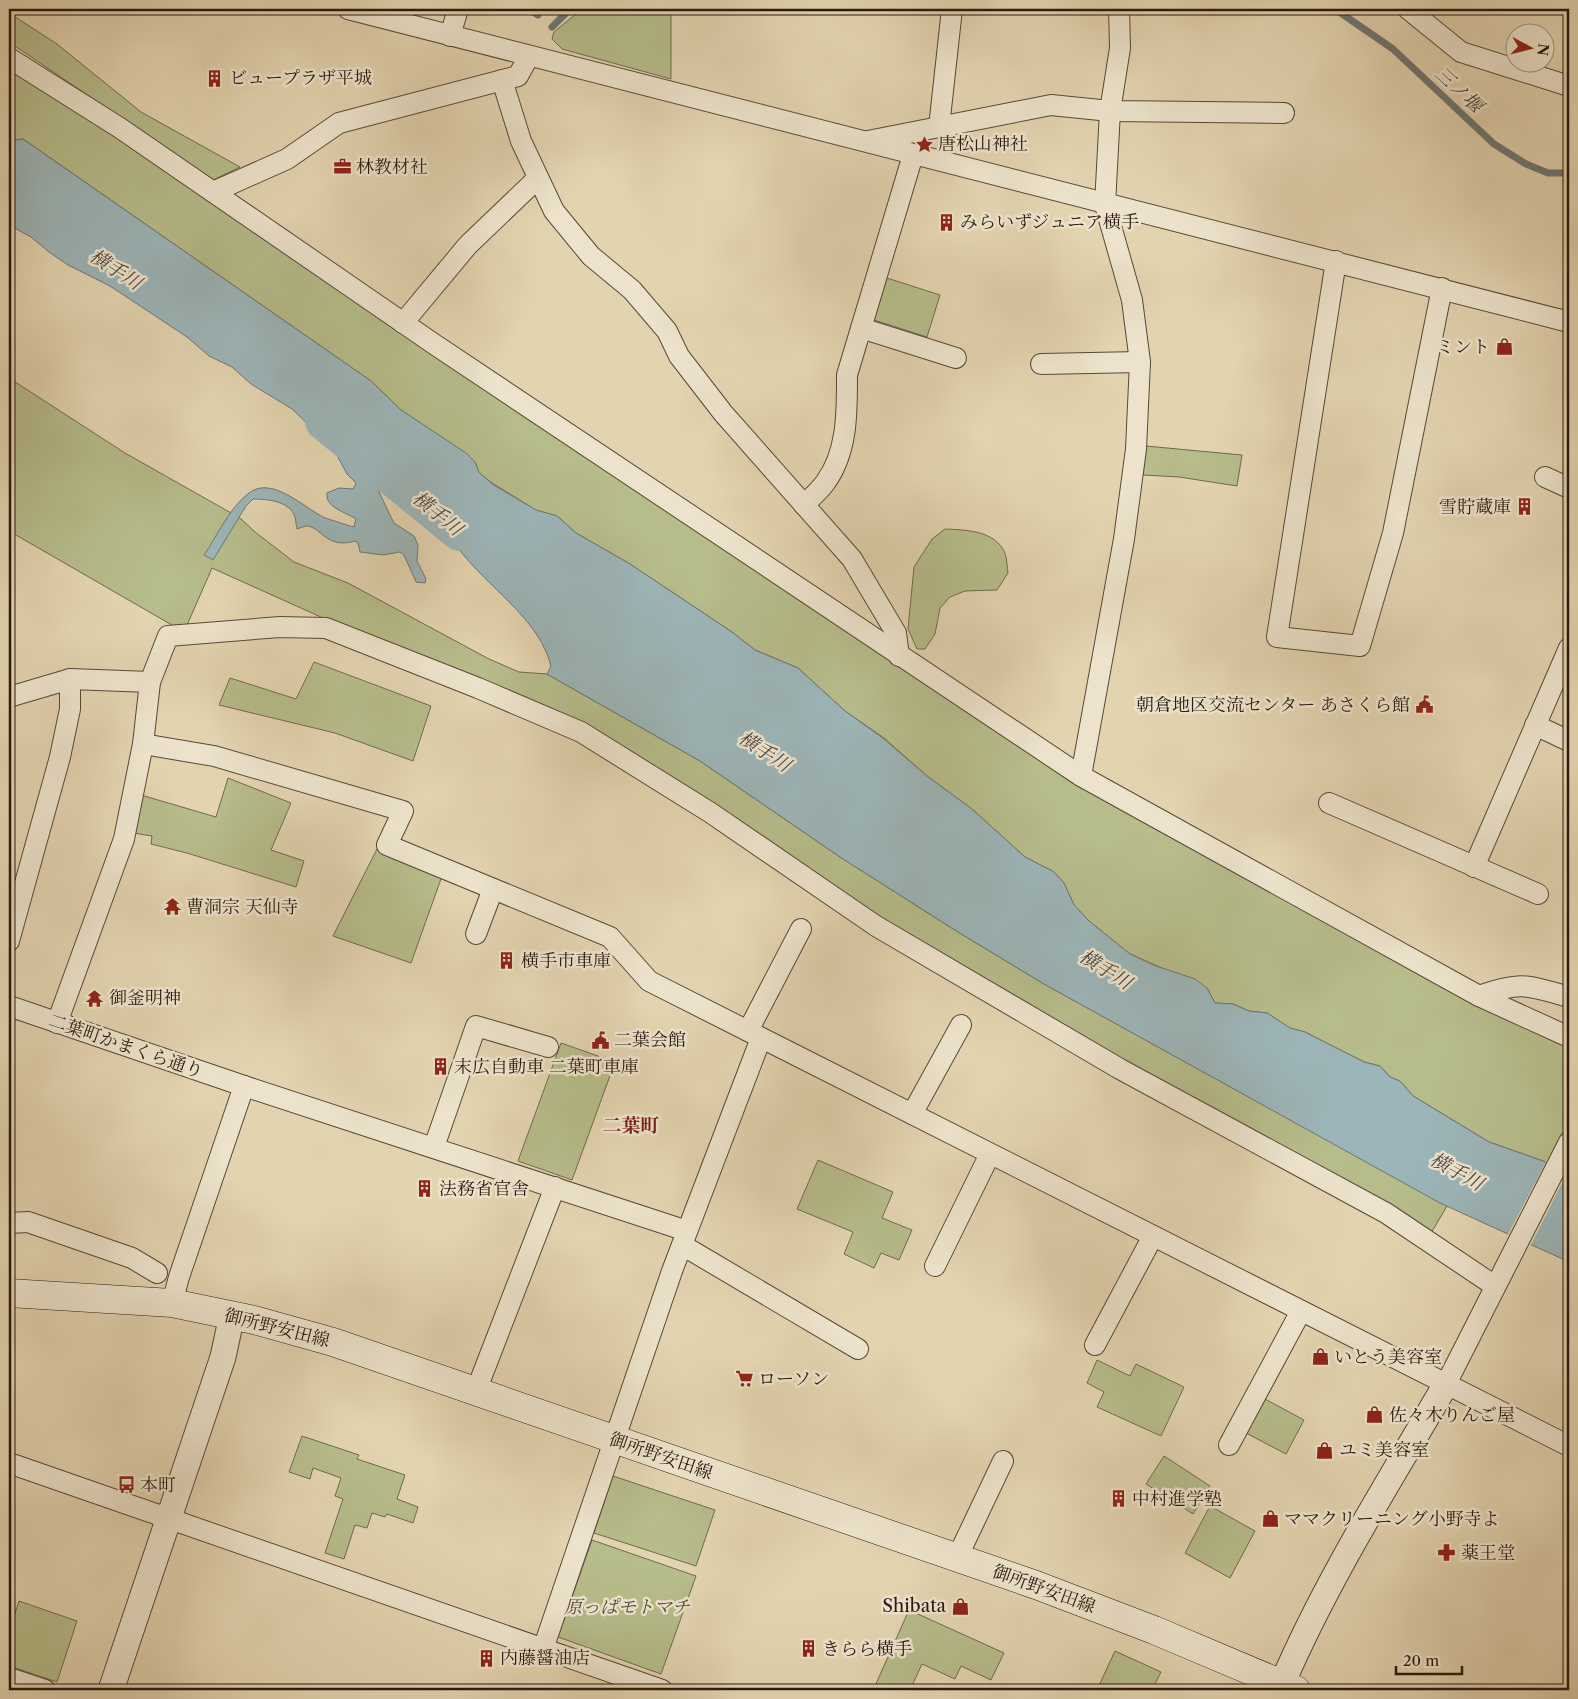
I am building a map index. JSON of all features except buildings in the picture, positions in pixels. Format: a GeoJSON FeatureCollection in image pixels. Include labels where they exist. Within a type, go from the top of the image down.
{"type":"FeatureCollection","features":[{"type":"Feature","properties":{"kind":"main road","name":"御所野安田線"},"geometry":{"type":"LineString","coordinates":[[9,1293],[172,1304],[232,1316],[333,1342],[1036,1585],[1154,1630],[1286,1688]]}},
{"type":"Feature","properties":{"kind":"street"},"geometry":{"type":"LineString","coordinates":[[348,9],[913,156],[1442,288],[1569,322]]}},
{"type":"Feature","properties":{"kind":"street"},"geometry":{"type":"LineString","coordinates":[[450,36],[458,9]]}},
{"type":"Feature","properties":{"kind":"street"},"geometry":{"type":"LineString","coordinates":[[939,127],[952,9]]}},
{"type":"Feature","properties":{"kind":"street"},"geometry":{"type":"LineString","coordinates":[[1081,776],[1124,539],[1136,449],[1140,362],[1132,300],[1105,205],[1110,111],[1120,48],[1119,9]]}},
{"type":"Feature","properties":{"kind":"street"},"geometry":{"type":"LineString","coordinates":[[1408,9],[1461,52],[1569,86]]}},
{"type":"Feature","properties":{"kind":"street"},"geometry":{"type":"LineString","coordinates":[[213,192],[287,159],[339,123],[518,76],[529,56]]}},
{"type":"Feature","properties":{"kind":"street"},"geometry":{"type":"LineString","coordinates":[[9,58],[120,128],[402,322],[1081,776],[1479,996],[1569,1037]]}},
{"type":"Feature","properties":{"kind":"street"},"geometry":{"type":"LineString","coordinates":[[502,80],[521,141],[554,211],[591,256],[632,290],[667,331],[679,356],[723,413],[852,559],[896,633],[899,656]]}},
{"type":"Feature","properties":{"kind":"street"},"geometry":{"type":"LineString","coordinates":[[861,142],[1052,106],[1110,111],[1284,113]]}},
{"type":"Feature","properties":{"kind":"street"},"geometry":{"type":"LineString","coordinates":[[804,506],[826,482],[844,440],[847,411],[847,375],[913,156]]}},
{"type":"Feature","properties":{"kind":"street"},"geometry":{"type":"LineString","coordinates":[[402,322],[468,245],[538,178]]}},
{"type":"Feature","properties":{"kind":"street"},"geometry":{"type":"LineString","coordinates":[[1336,262],[1276,637],[1360,646],[1393,534],[1442,288]]}},
{"type":"Feature","properties":{"kind":"street"},"geometry":{"type":"LineString","coordinates":[[861,328],[956,358]]}},
{"type":"Feature","properties":{"kind":"street"},"geometry":{"type":"LineString","coordinates":[[1041,364],[1140,362]]}},
{"type":"Feature","properties":{"kind":"street"},"geometry":{"type":"LineString","coordinates":[[1545,477],[1569,488]]}},
{"type":"Feature","properties":{"kind":"street"},"geometry":{"type":"LineString","coordinates":[[58,1023],[124,839],[143,744],[150,682],[168,636],[280,627],[326,628],[544,715],[581,732],[711,813],[884,930],[1120,1069],[1386,1213],[1496,1283]]}},
{"type":"Feature","properties":{"kind":"street"},"geometry":{"type":"LineString","coordinates":[[1474,867],[1569,648]]}},
{"type":"Feature","properties":{"kind":"street"},"geometry":{"type":"LineString","coordinates":[[9,941],[60,758],[70,709],[70,679]]}},
{"type":"Feature","properties":{"kind":"street"},"geometry":{"type":"LineString","coordinates":[[9,697],[70,679],[150,682]]}},
{"type":"Feature","properties":{"kind":"street"},"geometry":{"type":"LineString","coordinates":[[1535,725],[1569,741]]}},
{"type":"Feature","properties":{"kind":"street"},"geometry":{"type":"LineString","coordinates":[[143,744],[214,756],[403,811],[387,845],[610,937],[648,981],[1569,1446]]}},
{"type":"Feature","properties":{"kind":"street"},"geometry":{"type":"LineString","coordinates":[[1329,803],[1538,894]]}},
{"type":"Feature","properties":{"kind":"street"},"geometry":{"type":"LineString","coordinates":[[476,934],[492,889]]}},
{"type":"Feature","properties":{"kind":"street"},"geometry":{"type":"LineString","coordinates":[[543,1649],[755,1034],[802,929]]}},
{"type":"Feature","properties":{"kind":"street"},"geometry":{"type":"LineString","coordinates":[[1479,996],[1516,985],[1527,985],[1569,997]]}},
{"type":"Feature","properties":{"kind":"street","name":"二葉町かまくら通り"},"geometry":{"type":"LineString","coordinates":[[9,1006],[244,1086],[555,1187],[685,1238],[858,1349]]}},
{"type":"Feature","properties":{"kind":"street"},"geometry":{"type":"LineString","coordinates":[[912,1114],[961,1025]]}},
{"type":"Feature","properties":{"kind":"street"},"geometry":{"type":"LineString","coordinates":[[434,1147],[476,1026],[548,1047]]}},
{"type":"Feature","properties":{"kind":"street"},"geometry":{"type":"LineString","coordinates":[[172,1304],[178,1277],[244,1086]]}},
{"type":"Feature","properties":{"kind":"street"},"geometry":{"type":"LineString","coordinates":[[1286,1688],[1304,1636],[1376,1504],[1446,1384],[1569,1142]]}},
{"type":"Feature","properties":{"kind":"street"},"geometry":{"type":"LineString","coordinates":[[935,1266],[990,1154]]}},
{"type":"Feature","properties":{"kind":"street"},"geometry":{"type":"LineString","coordinates":[[476,1391],[555,1187]]}},
{"type":"Feature","properties":{"kind":"street"},"geometry":{"type":"LineString","coordinates":[[9,1223],[28,1222],[132,1258],[157,1272]]}},
{"type":"Feature","properties":{"kind":"street"},"geometry":{"type":"LineString","coordinates":[[1095,1345],[1153,1236]]}},
{"type":"Feature","properties":{"kind":"street"},"geometry":{"type":"LineString","coordinates":[[1229,1445],[1301,1311]]}},
{"type":"Feature","properties":{"kind":"street"},"geometry":{"type":"LineString","coordinates":[[111,1690],[223,1357],[232,1316]]}},
{"type":"Feature","properties":{"kind":"street"},"geometry":{"type":"LineString","coordinates":[[957,1558],[1003,1461]]}},
{"type":"Feature","properties":{"kind":"street"},"geometry":{"type":"LineString","coordinates":[[9,1463],[655,1689]]}},
{"type":"Feature","properties":{"kind":"street"},"geometry":{"type":"LineString","coordinates":[[9,1678],[45,1690]]}},
{"type":"Feature","properties":{"kind":"green space"},"geometry":{"type":"Polygon","coordinates":[[[582,9],[671,9],[671,79],[562,49],[552,39],[554,32],[582,9]]]}},
{"type":"Feature","properties":{"kind":"green space"},"geometry":{"type":"Polygon","coordinates":[[[9,13],[57,44],[141,112],[240,167],[213,180],[9,42],[9,13]]]}},
{"type":"Feature","properties":{"kind":"green space"},"geometry":{"type":"Polygon","coordinates":[[[9,58],[1081,776],[1569,1037],[1569,1174],[1543,1161],[1489,1142],[1413,1096],[1400,1081],[1390,1077],[1380,1066],[1364,1062],[1305,1032],[1290,1028],[1267,1013],[1249,1011],[1233,1004],[1215,1003],[1207,988],[1130,954],[1089,921],[1074,905],[1064,883],[1054,872],[1025,857],[972,809],[927,776],[884,738],[845,711],[798,668],[755,650],[732,632],[630,564],[576,533],[557,516],[536,510],[492,483],[478,472],[475,462],[401,410],[371,381],[23,139],[9,141],[9,58]]]}},
{"type":"Feature","properties":{"kind":"green space"},"geometry":{"type":"Polygon","coordinates":[[[887,278],[940,295],[927,337],[874,320],[887,278]]]}},
{"type":"Feature","properties":{"kind":"green space"},"geometry":{"type":"Polygon","coordinates":[[[9,378],[125,453],[240,518],[294,562],[348,583],[489,659],[519,672],[547,674],[700,761],[840,857],[1044,984],[1447,1206],[1427,1240],[1120,1069],[581,732],[326,628],[323,618],[212,568],[184,632],[9,531],[9,378]]]}},
{"type":"Feature","properties":{"kind":"green space"},"geometry":{"type":"Polygon","coordinates":[[[1146,446],[1242,455],[1237,486],[1179,477],[1143,475],[1146,446]]]}},
{"type":"Feature","properties":{"kind":"green space"},"geometry":{"type":"Polygon","coordinates":[[[945,529],[979,533],[994,540],[1005,553],[1008,573],[997,590],[965,591],[950,597],[940,608],[935,634],[925,649],[917,649],[908,629],[914,567],[932,539],[945,529]]]}},
{"type":"Feature","properties":{"kind":"green space"},"geometry":{"type":"Polygon","coordinates":[[[314,662],[431,706],[413,761],[335,733],[219,705],[230,678],[296,699],[314,662]]]}},
{"type":"Feature","properties":{"kind":"green space"},"geometry":{"type":"Polygon","coordinates":[[[228,778],[291,803],[271,850],[304,861],[296,887],[187,853],[151,844],[152,836],[133,833],[141,795],[216,817],[228,778]]]}},
{"type":"Feature","properties":{"kind":"green space"},"geometry":{"type":"Polygon","coordinates":[[[377,849],[442,876],[411,963],[333,936],[377,849]]]}},
{"type":"Feature","properties":{"kind":"green space"},"geometry":{"type":"Polygon","coordinates":[[[561,1043],[615,1062],[572,1180],[518,1161],[561,1043]]]}},
{"type":"Feature","properties":{"kind":"green space"},"geometry":{"type":"Polygon","coordinates":[[[818,1160],[893,1192],[882,1218],[912,1230],[899,1260],[881,1253],[874,1268],[844,1254],[853,1232],[797,1209],[818,1160]]]}},
{"type":"Feature","properties":{"kind":"green space"},"geometry":{"type":"Polygon","coordinates":[[[1097,1360],[1130,1376],[1136,1364],[1184,1387],[1161,1436],[1097,1407],[1104,1392],[1087,1383],[1097,1360]]]}},
{"type":"Feature","properties":{"kind":"green space"},"geometry":{"type":"Polygon","coordinates":[[[1265,1399],[1304,1420],[1286,1454],[1246,1433],[1265,1399]]]}},
{"type":"Feature","properties":{"kind":"green space"},"geometry":{"type":"Polygon","coordinates":[[[302,1436],[359,1455],[357,1459],[405,1475],[397,1499],[418,1507],[413,1523],[387,1514],[385,1517],[372,1513],[367,1528],[355,1525],[344,1559],[325,1553],[343,1499],[335,1496],[341,1478],[313,1468],[310,1479],[289,1472],[302,1436]]]}},
{"type":"Feature","properties":{"kind":"green space"},"geometry":{"type":"Polygon","coordinates":[[[1164,1456],[1210,1486],[1193,1514],[1146,1484],[1164,1456]]]}},
{"type":"Feature","properties":{"kind":"green space"},"geometry":{"type":"Polygon","coordinates":[[[613,1476],[715,1510],[696,1566],[594,1533],[613,1476]]]}},
{"type":"Feature","properties":{"kind":"green space"},"geometry":{"type":"Polygon","coordinates":[[[1210,1506],[1255,1531],[1230,1578],[1185,1553],[1210,1506]]]}},
{"type":"Feature","properties":{"kind":"green space","name":"原っぱモトマチ"},"geometry":{"type":"Polygon","coordinates":[[[592,1540],[696,1576],[661,1674],[558,1637],[592,1540]]]}},
{"type":"Feature","properties":{"kind":"green space"},"geometry":{"type":"Polygon","coordinates":[[[19,1601],[77,1621],[57,1682],[9,1666],[9,1632],[19,1601]]]}},
{"type":"Feature","properties":{"kind":"green space"},"geometry":{"type":"Polygon","coordinates":[[[909,1610],[1004,1653],[991,1680],[961,1666],[955,1679],[922,1664],[910,1690],[884,1690],[875,1686],[909,1610]]]}},
{"type":"Feature","properties":{"kind":"green space"},"geometry":{"type":"Polygon","coordinates":[[[1115,1651],[1161,1672],[1152,1690],[1097,1690],[1115,1651]]]}},
{"type":"Feature","properties":{"kind":"water"},"geometry":{"type":"Polygon","coordinates":[[[23,139],[371,381],[401,410],[466,453],[475,462],[479,472],[492,484],[536,510],[557,516],[576,533],[630,564],[732,632],[755,650],[798,668],[845,711],[884,739],[927,776],[972,809],[1025,857],[1054,872],[1064,883],[1074,905],[1089,921],[1130,954],[1156,966],[1195,979],[1207,988],[1215,1003],[1233,1004],[1249,1011],[1267,1013],[1290,1028],[1305,1032],[1364,1062],[1380,1066],[1390,1077],[1400,1081],[1413,1096],[1489,1142],[1543,1161],[1569,1174],[1569,1262],[1440,1203],[1044,984],[840,857],[700,761],[547,674],[551,666],[545,650],[527,622],[467,559],[385,457],[374,450],[368,451],[366,464],[394,523],[414,536],[418,545],[417,561],[426,579],[425,583],[416,582],[404,555],[400,552],[383,555],[360,552],[358,543],[355,541],[345,543],[330,540],[311,527],[305,526],[297,529],[295,517],[288,507],[277,502],[265,500],[253,499],[246,506],[213,560],[204,555],[236,506],[249,493],[258,488],[278,490],[325,518],[354,527],[356,519],[333,506],[327,498],[327,493],[339,488],[353,489],[356,483],[347,474],[333,448],[292,409],[251,384],[232,367],[209,356],[187,337],[110,286],[68,265],[31,237],[9,225],[9,141],[23,139]]]}},
{"type":"Feature","properties":{"kind":"pier"},"geometry":{"type":"Polygon","coordinates":[[[1547,1160],[1568,1171],[1530,1247],[1507,1236],[1547,1160]]]}},
{"type":"Feature","properties":{"kind":"waterway","name":"三ノ堰"},"geometry":{"type":"LineString","coordinates":[[529,9],[538,15]]}},
{"type":"Feature","properties":{"kind":"waterway","name":"三ノ堰"},"geometry":{"type":"LineString","coordinates":[[1335,9],[1393,49],[1494,144],[1526,164],[1548,173],[1569,173]]}},
{"type":"Feature","properties":{"kind":"waterway","name":"三ノ堰"},"geometry":{"type":"LineString","coordinates":[[552,27],[567,12]]}},
{"type":"Feature","properties":{"kind":"waterway","name":"横手川"},"geometry":{"type":"LineString","coordinates":[[325,421],[460,531]]}},
{"type":"Feature","properties":{"kind":"place","name":"ビュープラザ平城"},"geometry":{"type":"Point","coordinates":[215,78]}},
{"type":"Feature","properties":{"kind":"place","name":"唐松山神社"},"geometry":{"type":"Point","coordinates":[924,144]}},
{"type":"Feature","properties":{"kind":"place","name":"林教材社"},"geometry":{"type":"Point","coordinates":[342,167]}},
{"type":"Feature","properties":{"kind":"place","name":"みらいずジュニア横手"},"geometry":{"type":"Point","coordinates":[946,222]}},
{"type":"Feature","properties":{"kind":"place","name":"ミント"},"geometry":{"type":"Point","coordinates":[1504,347]}},
{"type":"Feature","properties":{"kind":"place","name":"雪貯蔵庫"},"geometry":{"type":"Point","coordinates":[1525,507]}},
{"type":"Feature","properties":{"kind":"place","name":"朝倉地区交流センター あさくら館"},"geometry":{"type":"Point","coordinates":[1424,705]}},
{"type":"Feature","properties":{"kind":"place","name":"曹洞宗 天仙寺"},"geometry":{"type":"Point","coordinates":[172,907]}},
{"type":"Feature","properties":{"kind":"place","name":"横手市車庫"},"geometry":{"type":"Point","coordinates":[507,961]}},
{"type":"Feature","properties":{"kind":"place","name":"御釜明神"},"geometry":{"type":"Point","coordinates":[95,998]}},
{"type":"Feature","properties":{"kind":"place","name":"二葉会館"},"geometry":{"type":"Point","coordinates":[600,1040]}},
{"type":"Feature","properties":{"kind":"place","name":"末広自動車 二葉町車庫"},"geometry":{"type":"Point","coordinates":[440,1067]}},
{"type":"Feature","properties":{"kind":"place","name":"法務省官舎"},"geometry":{"type":"Point","coordinates":[425,1189]}},
{"type":"Feature","properties":{"kind":"place","name":"いとう美容室"},"geometry":{"type":"Point","coordinates":[1320,1357]}},
{"type":"Feature","properties":{"kind":"place","name":"ローソン"},"geometry":{"type":"Point","coordinates":[744,1379]}},
{"type":"Feature","properties":{"kind":"place","name":"佐々木りんご屋"},"geometry":{"type":"Point","coordinates":[1375,1415]}},
{"type":"Feature","properties":{"kind":"place","name":"ユミ美容室"},"geometry":{"type":"Point","coordinates":[1325,1450]}},
{"type":"Feature","properties":{"kind":"place","name":"本町"},"geometry":{"type":"Point","coordinates":[126,1485]}},
{"type":"Feature","properties":{"kind":"place","name":"中村進学塾"},"geometry":{"type":"Point","coordinates":[1118,1499]}},
{"type":"Feature","properties":{"kind":"place","name":"ママクリーニング小野寺よ"},"geometry":{"type":"Point","coordinates":[1270,1519]}},
{"type":"Feature","properties":{"kind":"place","name":"薬王堂"},"geometry":{"type":"Point","coordinates":[1447,1553]}},
{"type":"Feature","properties":{"kind":"place","name":"Shibata"},"geometry":{"type":"Point","coordinates":[960,1606]}},
{"type":"Feature","properties":{"kind":"place","name":"きらら横手"},"geometry":{"type":"Point","coordinates":[808,1649]}},
{"type":"Feature","properties":{"kind":"place","name":"内藤醤油店"},"geometry":{"type":"Point","coordinates":[486,1658]}},
{"type":"Feature","properties":{"kind":"district","name":"二葉町"},"geometry":{"type":"Point","coordinates":[631,1125]}}]}
